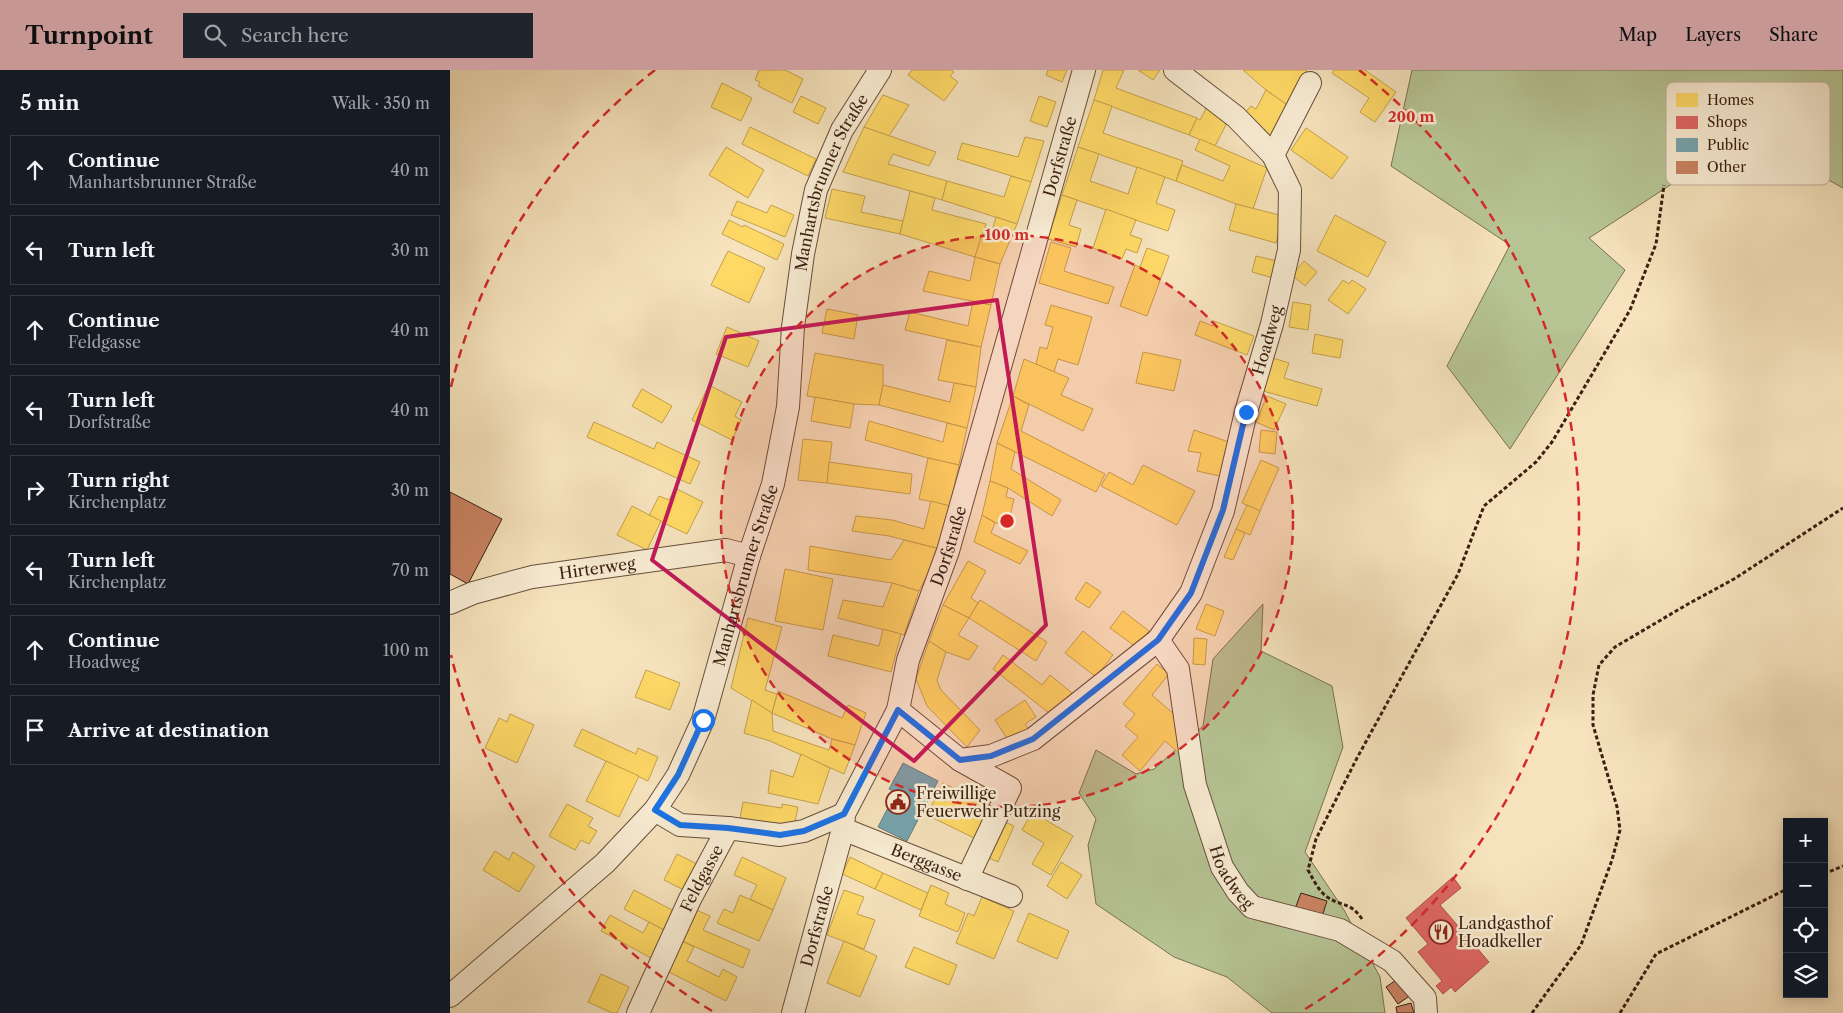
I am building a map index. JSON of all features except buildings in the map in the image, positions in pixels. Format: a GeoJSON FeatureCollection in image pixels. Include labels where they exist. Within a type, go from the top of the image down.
{"type":"FeatureCollection","features":[{"type":"Feature","properties":{"kind":"street","name":"Manhartsbrunner Straße"},"geometry":{"type":"LineString","coordinates":[[450,996],[605,863],[655,810],[678,775],[703,720],[749,556],[772,484],[788,407],[798,291],[803,254],[816,190],[842,130],[880,70]]}},
{"type":"Feature","properties":{"kind":"street","name":"Dorfstraße"},"geometry":{"type":"LineString","coordinates":[[793,1013],[844,822],[898,710],[908,660],[948,551],[1084,70]]}},
{"type":"Feature","properties":{"kind":"street","name":"Hoadweg"},"geometry":{"type":"LineString","coordinates":[[960,760],[991,756],[1033,739],[1158,640],[1191,593],[1223,510],[1246,412],[1272,324],[1289,250],[1290,190],[1273,155],[1236,117],[1175,70]]}},
{"type":"Feature","properties":{"kind":"street"},"geometry":{"type":"LineString","coordinates":[[1273,155],[1310,83]]}},
{"type":"Feature","properties":{"kind":"street","name":"Hirterweg"},"geometry":{"type":"LineString","coordinates":[[450,603],[473,593],[532,577],[726,550],[749,556]]}},
{"type":"Feature","properties":{"kind":"street","name":"Hoadweg"},"geometry":{"type":"LineString","coordinates":[[1158,640],[1178,669],[1195,785],[1222,867],[1238,892],[1252,907],[1340,930],[1392,961],[1428,1008]]}},
{"type":"Feature","properties":{"kind":"street"},"geometry":{"type":"LineString","coordinates":[[898,710],[960,760],[1010,788],[967,878]]}},
{"type":"Feature","properties":{"kind":"street"},"geometry":{"type":"LineString","coordinates":[[655,810],[680,825],[728,828]]}},
{"type":"Feature","properties":{"kind":"street","name":"Feldgasse"},"geometry":{"type":"LineString","coordinates":[[638,1013],[690,899],[728,828],[780,835],[844,822]]}},
{"type":"Feature","properties":{"kind":"street","name":"Berggasse"},"geometry":{"type":"LineString","coordinates":[[844,822],[1011,896]]}},
{"type":"Feature","properties":{"kind":"path"},"geometry":{"type":"LineString","coordinates":[[1373,950],[1365,923],[1356,909],[1326,897],[1318,888],[1308,870],[1316,839],[1357,758],[1458,574],[1484,506],[1536,462],[1552,442],[1630,310],[1656,244],[1664,185]]}},
{"type":"Feature","properties":{"kind":"path"},"geometry":{"type":"LineString","coordinates":[[1532,1013],[1581,945],[1612,860],[1620,830],[1617,807],[1593,725],[1593,695],[1599,665],[1615,647],[1734,579],[1843,508]]}},
{"type":"Feature","properties":{"kind":"path"},"geometry":{"type":"LineString","coordinates":[[1828,872],[1843,866]]}},
{"type":"Feature","properties":{"kind":"path"},"geometry":{"type":"LineString","coordinates":[[1620,1013],[1656,954],[1783,891]]}},
{"type":"Feature","properties":{"kind":"highlighted area"},"geometry":{"type":"Polygon","coordinates":[[[997,300],[1046,625],[914,761],[652,560],[726,337],[997,300]]]}},
{"type":"Feature","properties":{"kind":"green space"},"geometry":{"type":"Polygon","coordinates":[[[1412,70],[1843,70],[1843,188],[1830,181],[1830,82],[1666,82],[1666,185],[1670,185],[1589,238],[1625,270],[1510,449],[1447,366],[1510,245],[1391,166],[1412,70]]]}},
{"type":"Feature","properties":{"kind":"green space"},"geometry":{"type":"Polygon","coordinates":[[[1263,604],[1261,651],[1332,686],[1343,747],[1305,852],[1344,910],[1380,977],[1385,1013],[1272,1013],[1227,977],[1174,957],[1096,904],[1088,845],[1096,819],[1079,793],[1096,750],[1136,774],[1154,769],[1203,726],[1213,659],[1263,604]]]}},
{"type":"Feature","properties":{"kind":"place","name":"Freiwillige Feuerwehr Putzing"},"geometry":{"type":"Point","coordinates":[898,802]}},
{"type":"Feature","properties":{"kind":"place","name":"Landgasthof Hoadkeller"},"geometry":{"type":"Point","coordinates":[1441,932]}},
{"type":"Feature","properties":{"kind":"route"},"geometry":{"type":"LineString","coordinates":[[703,720],[678,775],[655,810],[680,825],[728,828],[780,835],[804,831],[844,814],[898,710],[960,760],[991,756],[1033,739],[1158,640],[1191,593],[1223,510],[1246,412]]}}]}
